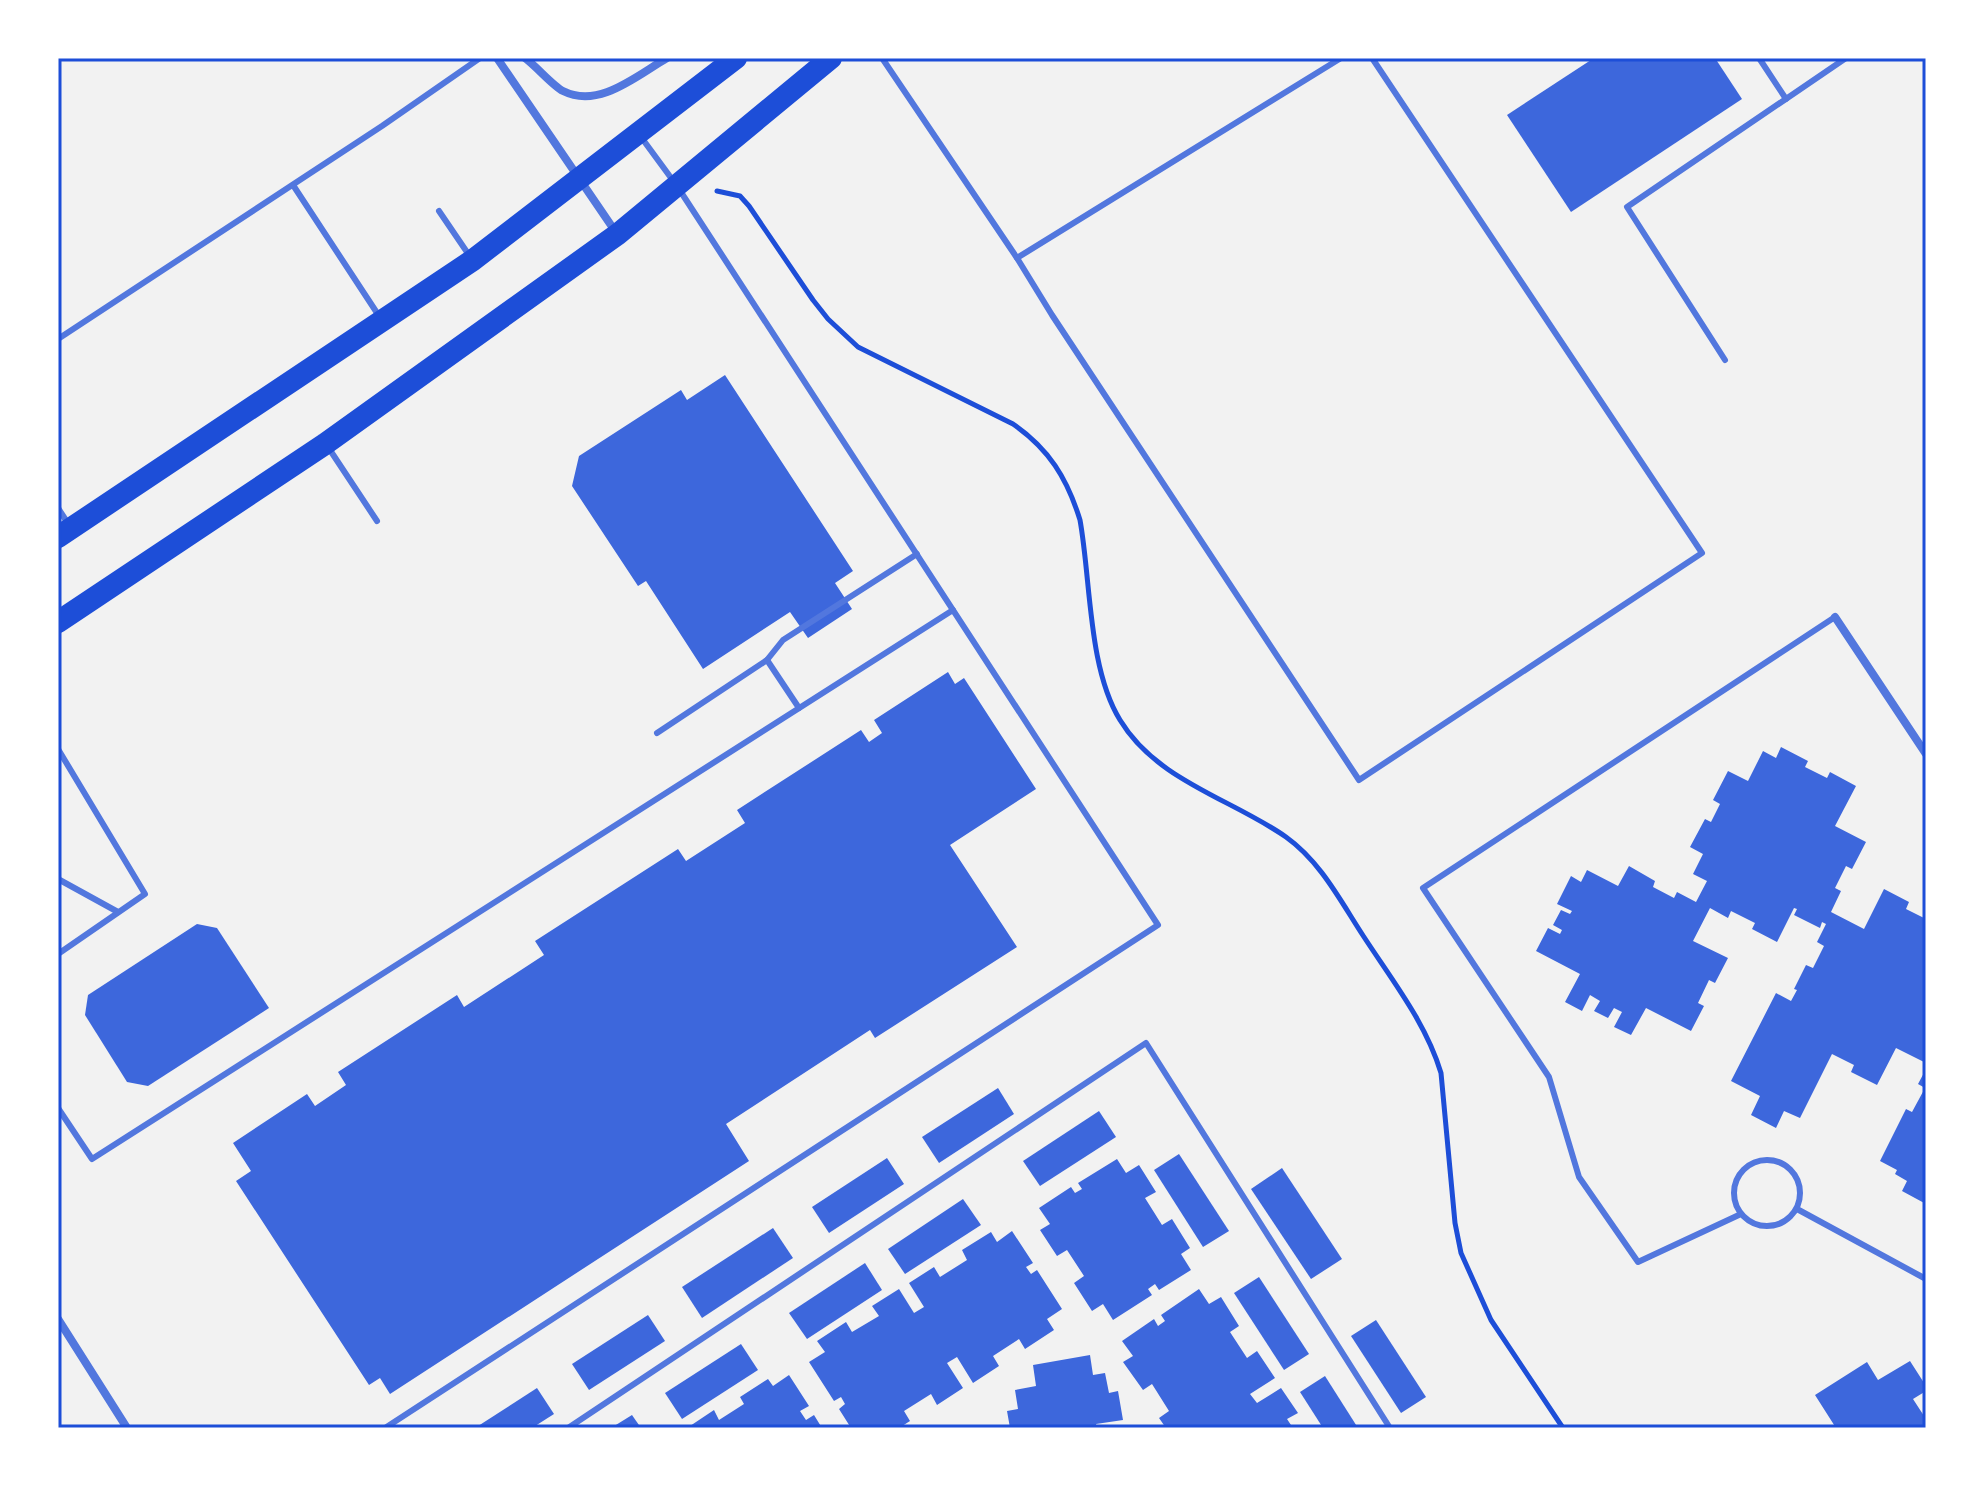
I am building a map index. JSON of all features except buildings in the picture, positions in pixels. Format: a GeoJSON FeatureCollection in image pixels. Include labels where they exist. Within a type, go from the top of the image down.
{"type":"FeatureCollection","features":[{"type":"Feature","properties":{"kind":"highway"},"geometry":{"type":"LineString","coordinates":[[64,533],[473,260],[736,58]]}},
{"type":"Feature","properties":{"kind":"highway"},"geometry":{"type":"LineString","coordinates":[[58,622],[325,444],[618,234],[831,58]]}},
{"type":"Feature","properties":{"kind":"street"},"geometry":{"type":"LineString","coordinates":[[497,58],[618,234]]}},
{"type":"Feature","properties":{"kind":"street"},"geometry":{"type":"LineString","coordinates":[[525,58],[561,90],[585,98],[606,92],[667,58]]}},
{"type":"Feature","properties":{"kind":"street"},"geometry":{"type":"LineString","coordinates":[[1835,617],[1926,754]]}},
{"type":"Feature","properties":{"kind":"street"},"geometry":{"type":"LineString","coordinates":[[58,1319],[127,1428]]}},
{"type":"Feature","properties":{"kind":"lane"},"geometry":{"type":"LineString","coordinates":[[58,339],[480,58]]}},
{"type":"Feature","properties":{"kind":"lane"},"geometry":{"type":"LineString","coordinates":[[882,58],[1359,780],[1702,553],[1372,58]]}},
{"type":"Feature","properties":{"kind":"lane"},"geometry":{"type":"LineString","coordinates":[[1017,258],[1341,58]]}},
{"type":"Feature","properties":{"kind":"lane"},"geometry":{"type":"LineString","coordinates":[[1759,58],[1786,99]]}},
{"type":"Feature","properties":{"kind":"lane"},"geometry":{"type":"LineString","coordinates":[[1725,360],[1627,207],[1846,58]]}},
{"type":"Feature","properties":{"kind":"lane"},"geometry":{"type":"LineString","coordinates":[[385,1428],[1158,925],[677,186],[639,134]]}},
{"type":"Feature","properties":{"kind":"lane"},"geometry":{"type":"LineString","coordinates":[[293,185],[382,321]]}},
{"type":"Feature","properties":{"kind":"lane"},"geometry":{"type":"LineString","coordinates":[[439,211],[473,260]]}},
{"type":"Feature","properties":{"kind":"lane"},"geometry":{"type":"LineString","coordinates":[[325,444],[377,521]]}},
{"type":"Feature","properties":{"kind":"lane"},"geometry":{"type":"LineString","coordinates":[[58,508],[64,533]]}},
{"type":"Feature","properties":{"kind":"lane"},"geometry":{"type":"LineString","coordinates":[[657,733],[767,660],[783,640],[917,554]]}},
{"type":"Feature","properties":{"kind":"lane"},"geometry":{"type":"LineString","coordinates":[[58,1108],[92,1159],[953,610]]}},
{"type":"Feature","properties":{"kind":"lane"},"geometry":{"type":"LineString","coordinates":[[1741,1214],[1638,1262],[1579,1177],[1549,1077],[1423,888],[1835,617]]}},
{"type":"Feature","properties":{"kind":"lane"},"geometry":{"type":"LineString","coordinates":[[767,660],[799,708]]}},
{"type":"Feature","properties":{"kind":"lane"},"geometry":{"type":"LineString","coordinates":[[58,749],[145,894],[59,952]]}},
{"type":"Feature","properties":{"kind":"lane"},"geometry":{"type":"LineString","coordinates":[[58,879],[118,912]]}},
{"type":"Feature","properties":{"kind":"lane"},"geometry":{"type":"LineString","coordinates":[[568,1428],[1146,1043],[1390,1428]]}},
{"type":"Feature","properties":{"kind":"lane"},"geometry":{"type":"LineString","coordinates":[[1770,1159],[1783,1163],[1793,1171],[1799,1183],[1801,1196],[1797,1209],[1789,1219],[1777,1225],[1764,1226],[1752,1222],[1741,1214],[1735,1203],[1737,1177],[1746,1166],[1757,1160],[1770,1159]]}},
{"type":"Feature","properties":{"kind":"lane"},"geometry":{"type":"LineString","coordinates":[[1797,1209],[1926,1279]]}},
{"type":"Feature","properties":{"kind":"path"},"geometry":{"type":"LineString","coordinates":[[697,168],[716,191],[740,196],[749,206],[813,300],[843,335],[858,347],[1013,424],[1055,461],[1080,520],[1097,655],[1102,678],[1120,720],[1148,753],[1175,774],[1266,824],[1302,849],[1327,880],[1414,1014],[1435,1051],[1441,1073],[1455,1223],[1461,1253],[1491,1320],[1563,1428]]}}]}
